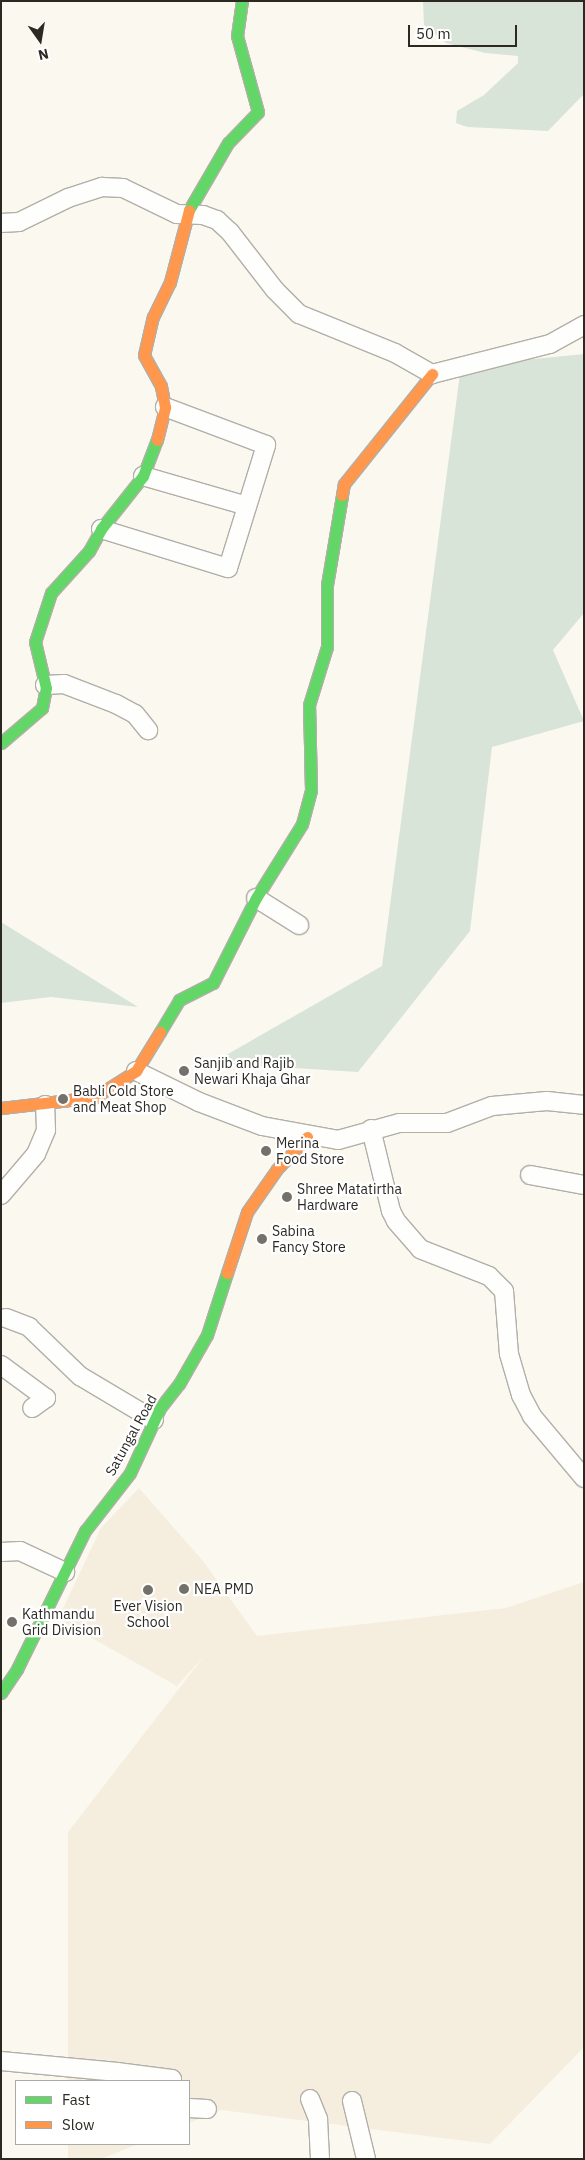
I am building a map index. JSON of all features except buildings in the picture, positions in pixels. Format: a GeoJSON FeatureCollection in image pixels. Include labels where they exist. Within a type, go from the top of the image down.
{"type":"FeatureCollection","features":[{"type":"Feature","properties":{"kind":"street"},"geometry":{"type":"LineString","coordinates":[[1,742],[42,708],[45,685],[35,642],[39,623],[51,593],[89,551],[101,529],[143,476],[162,426],[165,407],[161,386],[144,355],[153,316],[170,282],[186,215],[228,144],[258,112],[237,36],[242,1]]}},
{"type":"Feature","properties":{"kind":"street"},"geometry":{"type":"LineString","coordinates":[[1,223],[19,222],[68,198],[102,187],[123,188],[177,214],[203,215],[217,220],[299,314],[395,353],[432,374]]}},
{"type":"Feature","properties":{"kind":"street"},"geometry":{"type":"LineString","coordinates":[[1,1108],[95,1097],[136,1071],[179,1000],[213,983],[256,898],[302,824],[311,790],[309,705],[327,647],[327,585],[344,484],[432,374],[550,344],[584,325]]}},
{"type":"Feature","properties":{"kind":"street"},"geometry":{"type":"LineString","coordinates":[[101,529],[228,568],[266,446],[165,407]]}},
{"type":"Feature","properties":{"kind":"street"},"geometry":{"type":"LineString","coordinates":[[143,476],[248,506]]}},
{"type":"Feature","properties":{"kind":"street"},"geometry":{"type":"LineString","coordinates":[[45,685],[64,684],[116,704],[135,714],[148,730]]}},
{"type":"Feature","properties":{"kind":"street"},"geometry":{"type":"LineString","coordinates":[[256,898],[299,925]]}},
{"type":"Feature","properties":{"kind":"street"},"geometry":{"type":"LineString","coordinates":[[136,1071],[199,1102],[262,1126],[307,1137],[338,1140],[371,1129],[399,1123],[447,1123],[492,1106],[546,1101],[584,1105]]}},
{"type":"Feature","properties":{"kind":"street"},"geometry":{"type":"LineString","coordinates":[[1,1195],[36,1154],[46,1130],[45,1104]]}},
{"type":"Feature","properties":{"kind":"street"},"geometry":{"type":"LineString","coordinates":[[371,1129],[391,1211],[396,1221],[420,1249],[489,1276],[504,1291],[509,1354],[521,1395],[532,1416],[584,1478]]}},
{"type":"Feature","properties":{"kind":"street","name":"Satungal Road"},"geometry":{"type":"LineString","coordinates":[[1,1693],[85,1531],[130,1473],[154,1420],[208,1335],[247,1212],[277,1169],[307,1137]]}},
{"type":"Feature","properties":{"kind":"street"},"geometry":{"type":"LineString","coordinates":[[530,1175],[584,1184]]}},
{"type":"Feature","properties":{"kind":"street"},"geometry":{"type":"LineString","coordinates":[[6,1318],[29,1327],[80,1376],[154,1420]]}},
{"type":"Feature","properties":{"kind":"street"},"geometry":{"type":"LineString","coordinates":[[1,1365],[46,1398],[32,1408]]}},
{"type":"Feature","properties":{"kind":"street"},"geometry":{"type":"LineString","coordinates":[[1,1552],[20,1551],[65,1572]]}},
{"type":"Feature","properties":{"kind":"street"},"geometry":{"type":"LineString","coordinates":[[1,2061],[86,2076],[172,2080]]}},
{"type":"Feature","properties":{"kind":"street"},"geometry":{"type":"LineString","coordinates":[[310,2098],[318,2119],[320,2159]]}},
{"type":"Feature","properties":{"kind":"street"},"geometry":{"type":"LineString","coordinates":[[352,2101],[366,2159]]}},
{"type":"Feature","properties":{"kind":"street"},"geometry":{"type":"LineString","coordinates":[[190,2108],[207,2109]]}},
{"type":"Feature","properties":{"kind":"shaded area"},"geometry":{"type":"Polygon","coordinates":[[[139,1488],[203,1561],[257,1636],[506,1608],[584,1582],[584,2047],[490,2144],[221,2110],[190,2123],[190,2080],[68,2080],[68,1832],[205,1655],[177,1686],[58,1619],[101,1528],[139,1488]]]}},
{"type":"Feature","properties":{"kind":"shaded area"},"geometry":{"type":"Polygon","coordinates":[[[68,2145],[136,2145],[101,2159],[68,2159],[68,2145]]]}},
{"type":"Feature","properties":{"kind":"green space"},"geometry":{"type":"Polygon","coordinates":[[[423,1],[584,1],[584,94],[548,131],[467,127],[456,123],[457,111],[484,95],[518,63],[518,56],[485,53],[446,43],[424,25],[423,1]]]}},
{"type":"Feature","properties":{"kind":"green space"},"geometry":{"type":"Polygon","coordinates":[[[584,354],[584,613],[553,650],[584,721],[492,747],[470,931],[358,1072],[212,1063],[382,966],[461,366],[584,354]]]}},
{"type":"Feature","properties":{"kind":"green space"},"geometry":{"type":"Polygon","coordinates":[[[1,922],[138,1007],[51,997],[1,1003],[1,922]]]}},
{"type":"Feature","properties":{"kind":"traffic: fast"},"geometry":{"type":"LineString","coordinates":[[189,210],[228,143],[258,112],[237,36],[242,1]]}},
{"type":"Feature","properties":{"kind":"traffic: fast"},"geometry":{"type":"LineString","coordinates":[[1,743],[42,708],[46,688],[35,642],[51,593],[89,551],[101,529],[143,476],[157,440]]}},
{"type":"Feature","properties":{"kind":"traffic: fast"},"geometry":{"type":"LineString","coordinates":[[160,1032],[179,1000],[213,983],[256,898],[302,824],[311,790],[309,705],[327,647],[327,585],[342,495]]}},
{"type":"Feature","properties":{"kind":"traffic: fast"},"geometry":{"type":"LineString","coordinates":[[1,1693],[17,1669],[85,1531],[130,1473],[160,1408],[179,1384],[207,1335],[227,1273]]}},
{"type":"Feature","properties":{"kind":"traffic: slow"},"geometry":{"type":"LineString","coordinates":[[157,440],[165,407],[161,386],[144,355],[153,317],[170,282],[189,210]]}},
{"type":"Feature","properties":{"kind":"traffic: slow"},"geometry":{"type":"LineString","coordinates":[[342,495],[344,484],[432,374]]}},
{"type":"Feature","properties":{"kind":"traffic: slow"},"geometry":{"type":"LineString","coordinates":[[1,1108],[95,1097],[136,1071],[160,1032]]}},
{"type":"Feature","properties":{"kind":"traffic: slow"},"geometry":{"type":"LineString","coordinates":[[227,1273],[247,1212],[277,1169],[307,1137]]}},
{"type":"Feature","properties":{"kind":"place","name":"Sanjib and Rajib Newari Khaja Ghar"},"geometry":{"type":"Point","coordinates":[184,1071]}},
{"type":"Feature","properties":{"kind":"place","name":"Babli Cold Store and Meat Shop"},"geometry":{"type":"Point","coordinates":[63,1099]}},
{"type":"Feature","properties":{"kind":"place","name":"Merina Food Store"},"geometry":{"type":"Point","coordinates":[266,1151]}},
{"type":"Feature","properties":{"kind":"place","name":"Shree Matatirtha Hardware"},"geometry":{"type":"Point","coordinates":[287,1197]}},
{"type":"Feature","properties":{"kind":"place","name":"Sabina Fancy Store"},"geometry":{"type":"Point","coordinates":[262,1239]}},
{"type":"Feature","properties":{"kind":"place","name":"NEA PMD"},"geometry":{"type":"Point","coordinates":[184,1589]}},
{"type":"Feature","properties":{"kind":"place","name":"Ever Vision School"},"geometry":{"type":"Point","coordinates":[148,1590]}},
{"type":"Feature","properties":{"kind":"place","name":"Kathmandu Grid Division"},"geometry":{"type":"Point","coordinates":[12,1622]}}]}
